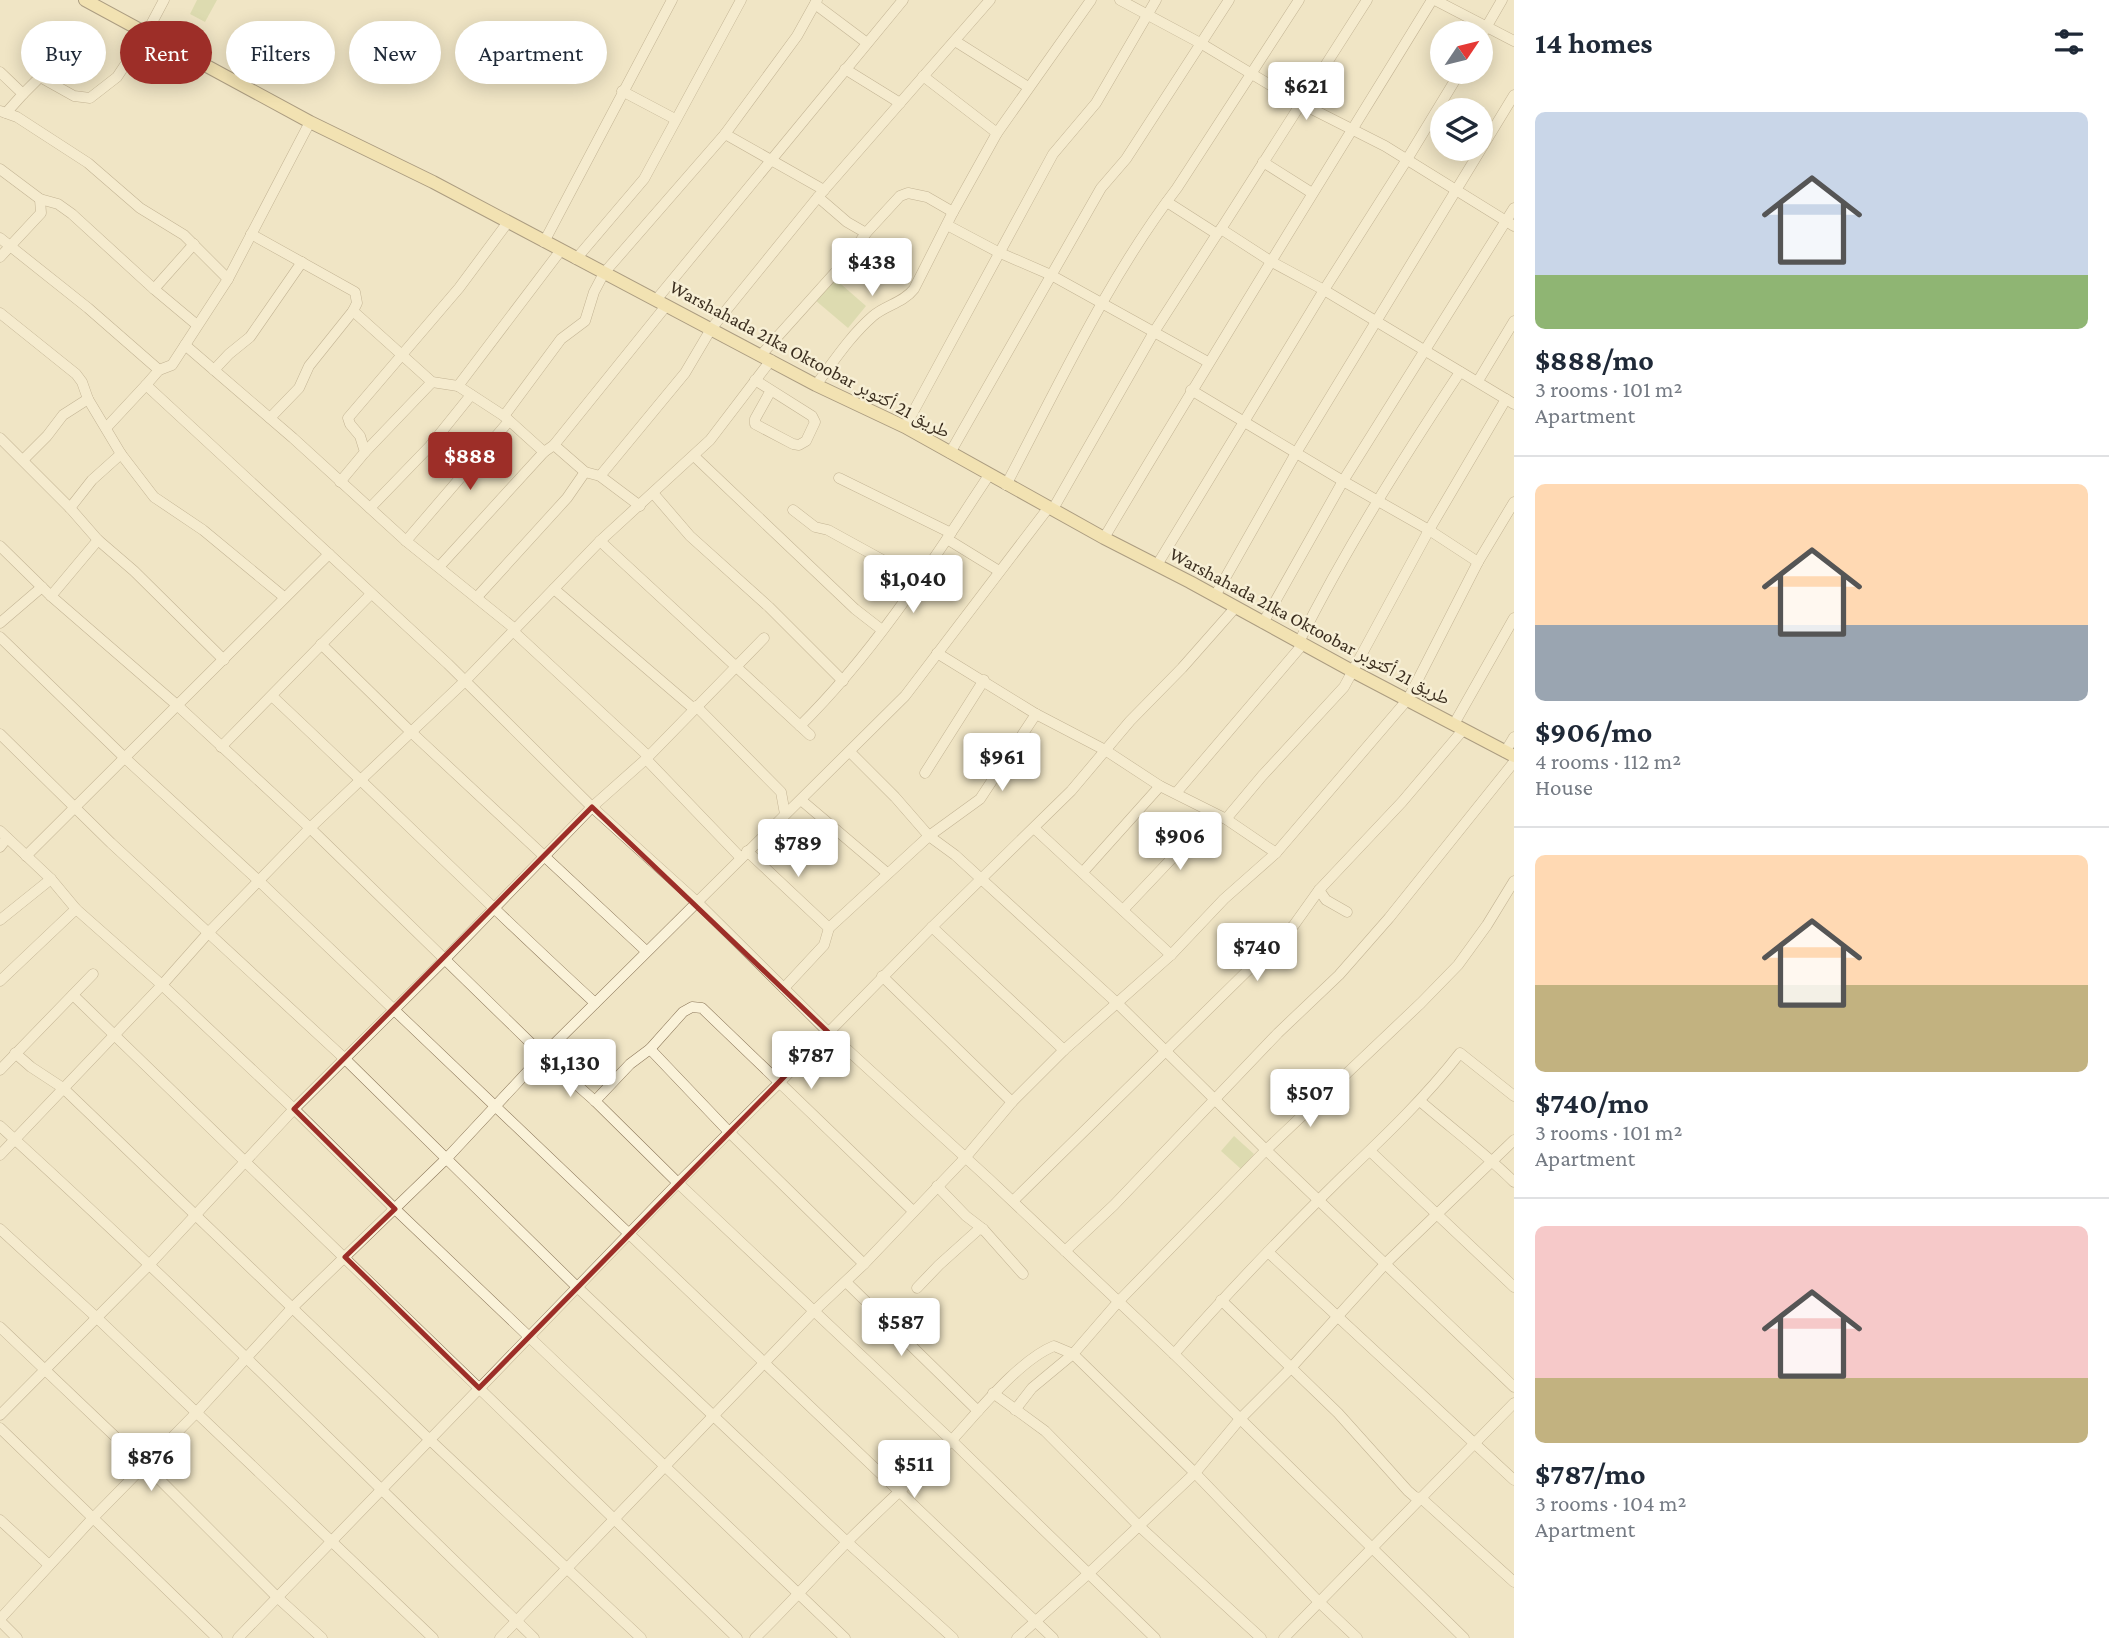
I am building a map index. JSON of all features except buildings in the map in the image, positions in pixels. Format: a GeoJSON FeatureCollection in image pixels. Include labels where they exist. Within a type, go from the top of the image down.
{"type":"FeatureCollection","features":[{"type":"Feature","properties":{"kind":"main road","name":"Warshahada 21ka Oktoobar طريق 21 أكتوبر"},"geometry":{"type":"LineString","coordinates":[[85,0],[126,21]]}},
{"type":"Feature","properties":{"kind":"main road","name":"Warshahada 21ka Oktoobar طريق 21 أكتوبر"},"geometry":{"type":"LineString","coordinates":[[212,68],[310,122],[421,176],[816,385],[905,427],[1104,538],[1510,754]]}},
{"type":"Feature","properties":{"kind":"street"},"geometry":{"type":"LineString","coordinates":[[153,21],[164,0]]}},
{"type":"Feature","properties":{"kind":"street"},"geometry":{"type":"LineString","coordinates":[[544,242],[672,0]]}},
{"type":"Feature","properties":{"kind":"street"},"geometry":{"type":"LineString","coordinates":[[576,259],[644,179],[741,0]]}},
{"type":"Feature","properties":{"kind":"street"},"geometry":{"type":"LineString","coordinates":[[439,567],[544,452],[554,445],[773,160],[903,0]]}},
{"type":"Feature","properties":{"kind":"street"},"geometry":{"type":"LineString","coordinates":[[600,476],[685,373],[711,329],[821,193],[990,0]]}},
{"type":"Feature","properties":{"kind":"street"},"geometry":{"type":"LineString","coordinates":[[816,385],[857,330],[879,311],[908,297],[997,133],[1091,0]]}},
{"type":"Feature","properties":{"kind":"street"},"geometry":{"type":"LineString","coordinates":[[1120,0],[1202,44],[1300,103],[1353,129],[1510,224]]}},
{"type":"Feature","properties":{"kind":"street"},"geometry":{"type":"LineString","coordinates":[[905,427],[1053,154],[1096,103],[1156,0]]}},
{"type":"Feature","properties":{"kind":"street"},"geometry":{"type":"LineString","coordinates":[[950,453],[1101,188],[1126,159],[1229,0]]}},
{"type":"Feature","properties":{"kind":"street"},"geometry":{"type":"LineString","coordinates":[[1006,485],[1102,305],[1299,0]]}},
{"type":"Feature","properties":{"kind":"street"},"geometry":{"type":"LineString","coordinates":[[16,1638],[0,1620],[92,1519],[196,1413],[293,1307],[447,1158],[542,1055],[905,696],[999,571],[1051,508],[1154,332],[1367,0]]}},
{"type":"Feature","properties":{"kind":"street"},"geometry":{"type":"LineString","coordinates":[[1104,538],[1311,193],[1433,0],[1475,21]]}},
{"type":"Feature","properties":{"kind":"street"},"geometry":{"type":"LineString","coordinates":[[1491,21],[1503,0]]}},
{"type":"Feature","properties":{"kind":"street"},"geometry":{"type":"LineString","coordinates":[[406,541],[507,419],[561,339],[586,321],[594,292],[604,273],[725,134],[797,36],[816,2],[867,44]]}},
{"type":"Feature","properties":{"kind":"street"},"geometry":{"type":"LineString","coordinates":[[1493,30],[1514,41]]}},
{"type":"Feature","properties":{"kind":"street"},"geometry":{"type":"LineString","coordinates":[[955,41],[1028,88]]}},
{"type":"Feature","properties":{"kind":"street"},"geometry":{"type":"LineString","coordinates":[[845,69],[900,103]]}},
{"type":"Feature","properties":{"kind":"street"},"geometry":{"type":"LineString","coordinates":[[0,72],[23,94]]}},
{"type":"Feature","properties":{"kind":"street"},"geometry":{"type":"LineString","coordinates":[[120,72],[90,98],[74,96],[40,77],[3,112],[17,117],[88,163],[140,208],[184,235],[228,279]]}},
{"type":"Feature","properties":{"kind":"street"},"geometry":{"type":"LineString","coordinates":[[923,76],[997,133]]}},
{"type":"Feature","properties":{"kind":"street"},"geometry":{"type":"LineString","coordinates":[[1157,565],[1453,84]]}},
{"type":"Feature","properties":{"kind":"street"},"geometry":{"type":"LineString","coordinates":[[622,91],[675,119]]}},
{"type":"Feature","properties":{"kind":"street"},"geometry":{"type":"LineString","coordinates":[[1215,596],[1296,453],[1514,95]]}},
{"type":"Feature","properties":{"kind":"street"},"geometry":{"type":"LineString","coordinates":[[106,428],[159,370],[172,365],[228,279],[310,122]]}},
{"type":"Feature","properties":{"kind":"street"},"geometry":{"type":"LineString","coordinates":[[725,134],[773,160],[821,193],[847,222],[866,233]]}},
{"type":"Feature","properties":{"kind":"street"},"geometry":{"type":"LineString","coordinates":[[1263,162],[1311,193]]}},
{"type":"Feature","properties":{"kind":"street"},"geometry":{"type":"LineString","coordinates":[[0,169],[40,199],[58,204],[72,214],[197,325]]}},
{"type":"Feature","properties":{"kind":"street"},"geometry":{"type":"LineString","coordinates":[[0,1155],[310,828],[465,681],[600,541],[694,456],[731,416],[766,358],[866,233],[900,196],[908,192],[927,197],[953,212]]}},
{"type":"Feature","properties":{"kind":"street"},"geometry":{"type":"LineString","coordinates":[[0,257],[41,213],[40,199]]}},
{"type":"Feature","properties":{"kind":"street"},"geometry":{"type":"LineString","coordinates":[[1167,201],[1324,290],[1510,401],[1429,530],[1344,687],[1226,819]]}},
{"type":"Feature","properties":{"kind":"street"},"geometry":{"type":"LineString","coordinates":[[1263,623],[1343,481],[1510,224],[1514,208]]}},
{"type":"Feature","properties":{"kind":"street"},"geometry":{"type":"LineString","coordinates":[[365,452],[360,436],[348,418],[459,288],[508,222]]}},
{"type":"Feature","properties":{"kind":"street"},"geometry":{"type":"LineString","coordinates":[[947,225],[998,252],[1051,275],[1208,362]]}},
{"type":"Feature","properties":{"kind":"street"},"geometry":{"type":"LineString","coordinates":[[251,234],[355,292],[357,303],[309,366],[299,388],[270,418]]}},
{"type":"Feature","properties":{"kind":"street"},"geometry":{"type":"LineString","coordinates":[[0,238],[88,308],[159,370]]}},
{"type":"Feature","properties":{"kind":"street"},"geometry":{"type":"LineString","coordinates":[[154,289],[194,244]]}},
{"type":"Feature","properties":{"kind":"street"},"geometry":{"type":"LineString","coordinates":[[458,386],[561,250]]}},
{"type":"Feature","properties":{"kind":"street"},"geometry":{"type":"LineString","coordinates":[[214,370],[250,337],[302,262]]}},
{"type":"Feature","properties":{"kind":"street"},"geometry":{"type":"LineString","coordinates":[[353,311],[432,382],[458,386],[507,419],[544,452]]}},
{"type":"Feature","properties":{"kind":"street"},"geometry":{"type":"LineString","coordinates":[[0,313],[76,374],[121,454],[154,497],[204,530],[284,597]]}},
{"type":"Feature","properties":{"kind":"street"},"geometry":{"type":"LineString","coordinates":[[1478,381],[1514,321]]}},
{"type":"Feature","properties":{"kind":"street"},"geometry":{"type":"LineString","coordinates":[[185,345],[406,541],[514,630],[744,854],[829,928]]}},
{"type":"Feature","properties":{"kind":"street"},"geometry":{"type":"LineString","coordinates":[[1177,793],[1301,643],[1324,594],[1377,499],[1460,372]]}},
{"type":"Feature","properties":{"kind":"street"},"geometry":{"type":"LineString","coordinates":[[755,380],[770,392],[812,416],[815,422],[806,441],[799,445],[793,444],[755,424],[755,419],[770,392]]}},
{"type":"Feature","properties":{"kind":"street"},"geometry":{"type":"LineString","coordinates":[[340,482],[432,382]]}},
{"type":"Feature","properties":{"kind":"street"},"geometry":{"type":"LineString","coordinates":[[146,385],[465,681],[592,807],[697,902],[828,1032],[1174,1354],[1464,1638]]}},
{"type":"Feature","properties":{"kind":"street"},"geometry":{"type":"LineString","coordinates":[[1191,390],[1429,530],[1478,562]]}},
{"type":"Feature","properties":{"kind":"street"},"geometry":{"type":"LineString","coordinates":[[370,508],[429,446],[471,395]]}},
{"type":"Feature","properties":{"kind":"street"},"geometry":{"type":"LineString","coordinates":[[23,460],[63,415],[88,399]]}},
{"type":"Feature","properties":{"kind":"street"},"geometry":{"type":"LineString","coordinates":[[0,438],[98,540],[134,571],[224,660]]}},
{"type":"Feature","properties":{"kind":"street"},"geometry":{"type":"LineString","coordinates":[[554,445],[585,472],[600,476],[640,506]]}},
{"type":"Feature","properties":{"kind":"street"},"geometry":{"type":"LineString","coordinates":[[70,508],[92,480],[121,454]]}},
{"type":"Feature","properties":{"kind":"street"},"geometry":{"type":"LineString","coordinates":[[694,456],[855,609],[882,630]]}},
{"type":"Feature","properties":{"kind":"street"},"geometry":{"type":"LineString","coordinates":[[477,597],[567,498],[585,472]]}},
{"type":"Feature","properties":{"kind":"street"},"geometry":{"type":"LineString","coordinates":[[800,726],[843,681],[882,630],[989,475]]}},
{"type":"Feature","properties":{"kind":"street"},"geometry":{"type":"LineString","coordinates":[[839,478],[949,536],[999,571]]}},
{"type":"Feature","properties":{"kind":"street"},"geometry":{"type":"LineString","coordinates":[[653,494],[691,537],[769,607],[843,681]]}},
{"type":"Feature","properties":{"kind":"street"},"geometry":{"type":"LineString","coordinates":[[500,1638],[813,1312],[864,1264],[965,1158],[1012,1102],[1064,1050],[1171,955],[1224,899],[1276,853],[1408,699],[1478,562],[1514,502]]}},
{"type":"Feature","properties":{"kind":"street"},"geometry":{"type":"LineString","coordinates":[[793,510],[815,527],[828,530],[919,580]]}},
{"type":"Feature","properties":{"kind":"street"},"geometry":{"type":"LineString","coordinates":[[51,596],[98,540]]}},
{"type":"Feature","properties":{"kind":"street"},"geometry":{"type":"LineString","coordinates":[[600,541],[810,735]]}},
{"type":"Feature","properties":{"kind":"street"},"geometry":{"type":"LineString","coordinates":[[0,546],[51,596],[178,706],[310,828],[542,1055],[595,1101],[1155,1638]]}},
{"type":"Feature","properties":{"kind":"street"},"geometry":{"type":"LineString","coordinates":[[26,856],[329,554]]}},
{"type":"Feature","properties":{"kind":"street"},"geometry":{"type":"LineString","coordinates":[[0,624],[42,587]]}},
{"type":"Feature","properties":{"kind":"street"},"geometry":{"type":"LineString","coordinates":[[554,589],[695,707],[781,792],[785,814]]}},
{"type":"Feature","properties":{"kind":"street"},"geometry":{"type":"LineString","coordinates":[[221,747],[273,697],[371,594]]}},
{"type":"Feature","properties":{"kind":"street"},"geometry":{"type":"LineString","coordinates":[[238,1638],[678,1183],[882,976],[1035,829],[1235,608]]}},
{"type":"Feature","properties":{"kind":"street"},"geometry":{"type":"LineString","coordinates":[[1013,1202],[1294,925],[1319,890],[1402,802],[1459,727],[1514,618]]}},
{"type":"Feature","properties":{"kind":"street"},"geometry":{"type":"LineString","coordinates":[[0,637],[1053,1638]]}},
{"type":"Feature","properties":{"kind":"street"},"geometry":{"type":"LineString","coordinates":[[0,1415],[149,1265],[294,1109],[444,960],[592,807],[647,757],[764,638]]}},
{"type":"Feature","properties":{"kind":"street"},"geometry":{"type":"LineString","coordinates":[[321,644],[544,858],[646,951]]}},
{"type":"Feature","properties":{"kind":"street"},"geometry":{"type":"LineString","coordinates":[[937,653],[1036,713],[1105,750],[1160,786],[1226,819],[1276,853]]}},
{"type":"Feature","properties":{"kind":"street"},"geometry":{"type":"LineString","coordinates":[[925,774],[984,680]]}},
{"type":"Feature","properties":{"kind":"street"},"geometry":{"type":"LineString","coordinates":[[273,697],[493,909],[595,1003]]}},
{"type":"Feature","properties":{"kind":"street"},"geometry":{"type":"LineString","coordinates":[[784,988],[824,945],[829,928],[929,836],[980,799],[1036,713]]}},
{"type":"Feature","properties":{"kind":"street"},"geometry":{"type":"LineString","coordinates":[[0,734],[111,843],[345,1059],[577,1287],[847,1542],[953,1638]]}},
{"type":"Feature","properties":{"kind":"street"},"geometry":{"type":"LineString","coordinates":[[1510,754],[1514,737]]}},
{"type":"Feature","properties":{"kind":"street"},"geometry":{"type":"LineString","coordinates":[[850,752],[929,836],[956,855],[1117,1003],[1514,1387]]}},
{"type":"Feature","properties":{"kind":"street"},"geometry":{"type":"LineString","coordinates":[[1065,1251],[1114,1205],[1299,1012],[1339,975],[1389,918],[1514,762]]}},
{"type":"Feature","properties":{"kind":"street"},"geometry":{"type":"LineString","coordinates":[[1083,872],[1160,786]]}},
{"type":"Feature","properties":{"kind":"street"},"geometry":{"type":"LineString","coordinates":[[801,800],[887,873]]}},
{"type":"Feature","properties":{"kind":"street"},"geometry":{"type":"LineString","coordinates":[[1123,910],[1176,854],[1209,811]]}},
{"type":"Feature","properties":{"kind":"street"},"geometry":{"type":"LineString","coordinates":[[1035,829],[1171,955]]}},
{"type":"Feature","properties":{"kind":"street"},"geometry":{"type":"LineString","coordinates":[[0,847],[4,835],[51,879],[76,909],[162,985],[294,1109],[395,1209],[845,1638]]}},
{"type":"Feature","properties":{"kind":"street"},"geometry":{"type":"LineString","coordinates":[[0,920],[51,879]]}},
{"type":"Feature","properties":{"kind":"street"},"geometry":{"type":"LineString","coordinates":[[1015,1410],[1032,1388],[1073,1354],[1118,1302],[1266,1150],[1458,965],[1488,925],[1514,881]]}},
{"type":"Feature","properties":{"kind":"street"},"geometry":{"type":"LineString","coordinates":[[1319,890],[1326,900],[1347,912]]}},
{"type":"Feature","properties":{"kind":"street"},"geometry":{"type":"LineString","coordinates":[[0,981],[76,909]]}},
{"type":"Feature","properties":{"kind":"street"},"geometry":{"type":"LineString","coordinates":[[932,927],[1064,1050]]}},
{"type":"Feature","properties":{"kind":"street"},"geometry":{"type":"LineString","coordinates":[[0,1070],[93,974]]}},
{"type":"Feature","properties":{"kind":"street"},"geometry":{"type":"LineString","coordinates":[[882,976],[1012,1102]]}},
{"type":"Feature","properties":{"kind":"street"},"geometry":{"type":"LineString","coordinates":[[73,995],[737,1638]]}},
{"type":"Feature","properties":{"kind":"street"},"geometry":{"type":"LineString","coordinates":[[595,1101],[630,1064],[650,1049],[683,1012],[692,1007],[702,1008],[913,1210]]}},
{"type":"Feature","properties":{"kind":"street"},"geometry":{"type":"LineString","coordinates":[[650,1049],[729,1132],[864,1264]]}},
{"type":"Feature","properties":{"kind":"street"},"geometry":{"type":"LineString","coordinates":[[15,1053],[63,1088],[641,1638]]}},
{"type":"Feature","properties":{"kind":"street"},"geometry":{"type":"LineString","coordinates":[[1174,1354],[1221,1300],[1420,1101],[1460,1053],[1514,1096]]}},
{"type":"Feature","properties":{"kind":"street"},"geometry":{"type":"LineString","coordinates":[[1420,1101],[1493,1161],[1514,1182]]}},
{"type":"Feature","properties":{"kind":"street"},"geometry":{"type":"LineString","coordinates":[[0,1126],[246,1357],[381,1492],[534,1638]]}},
{"type":"Feature","properties":{"kind":"street"},"geometry":{"type":"LineString","coordinates":[[1017,1638],[1195,1472],[1240,1419],[1290,1369],[1386,1263],[1514,1140]]}},
{"type":"Feature","properties":{"kind":"street"},"geometry":{"type":"LineString","coordinates":[[1370,1151],[1514,1287]]}},
{"type":"Feature","properties":{"kind":"street"},"geometry":{"type":"LineString","coordinates":[[937,1186],[966,1216],[983,1229],[1023,1273]]}},
{"type":"Feature","properties":{"kind":"street"},"geometry":{"type":"LineString","coordinates":[[0,1229],[433,1638]]}},
{"type":"Feature","properties":{"kind":"street"},"geometry":{"type":"LineString","coordinates":[[917,1288],[978,1230],[983,1229]]}},
{"type":"Feature","properties":{"kind":"street"},"geometry":{"type":"LineString","coordinates":[[1268,1252],[1514,1480]]}},
{"type":"Feature","properties":{"kind":"street"},"geometry":{"type":"LineString","coordinates":[[846,1282],[978,1411]]}},
{"type":"Feature","properties":{"kind":"street"},"geometry":{"type":"LineString","coordinates":[[1221,1300],[1338,1413],[1408,1491],[1421,1498],[1514,1582]]}},
{"type":"Feature","properties":{"kind":"street"},"geometry":{"type":"LineString","coordinates":[[0,1327],[321,1638]]}},
{"type":"Feature","properties":{"kind":"street"},"geometry":{"type":"LineString","coordinates":[[755,1638],[847,1542],[951,1440],[993,1393],[1054,1346],[1073,1354],[1195,1472],[1357,1638]]}},
{"type":"Feature","properties":{"kind":"street"},"geometry":{"type":"LineString","coordinates":[[993,1393],[1045,1431],[1138,1525],[1261,1638]]}},
{"type":"Feature","properties":{"kind":"street"},"geometry":{"type":"LineString","coordinates":[[1284,1638],[1514,1403]]}},
{"type":"Feature","properties":{"kind":"street"},"geometry":{"type":"LineString","coordinates":[[0,1428],[217,1638]]}},
{"type":"Feature","properties":{"kind":"street"},"geometry":{"type":"LineString","coordinates":[[0,1520],[49,1566]]}},
{"type":"Feature","properties":{"kind":"highlighted area"},"geometry":{"type":"Polygon","coordinates":[[[592,807],[828,1032],[479,1388],[345,1257],[395,1209],[294,1109],[592,807]]]}},
{"type":"Feature","properties":{"kind":"green space"},"geometry":{"type":"Polygon","coordinates":[[[197,0],[217,0],[206,21],[190,14],[197,0]]]}},
{"type":"Feature","properties":{"kind":"green space"},"geometry":{"type":"Polygon","coordinates":[[[834,278],[866,306],[848,328],[815,300],[834,278]]]}},
{"type":"Feature","properties":{"kind":"green space"},"geometry":{"type":"Polygon","coordinates":[[[1234,1136],[1254,1154],[1241,1169],[1221,1151],[1234,1136]]]}}]}
